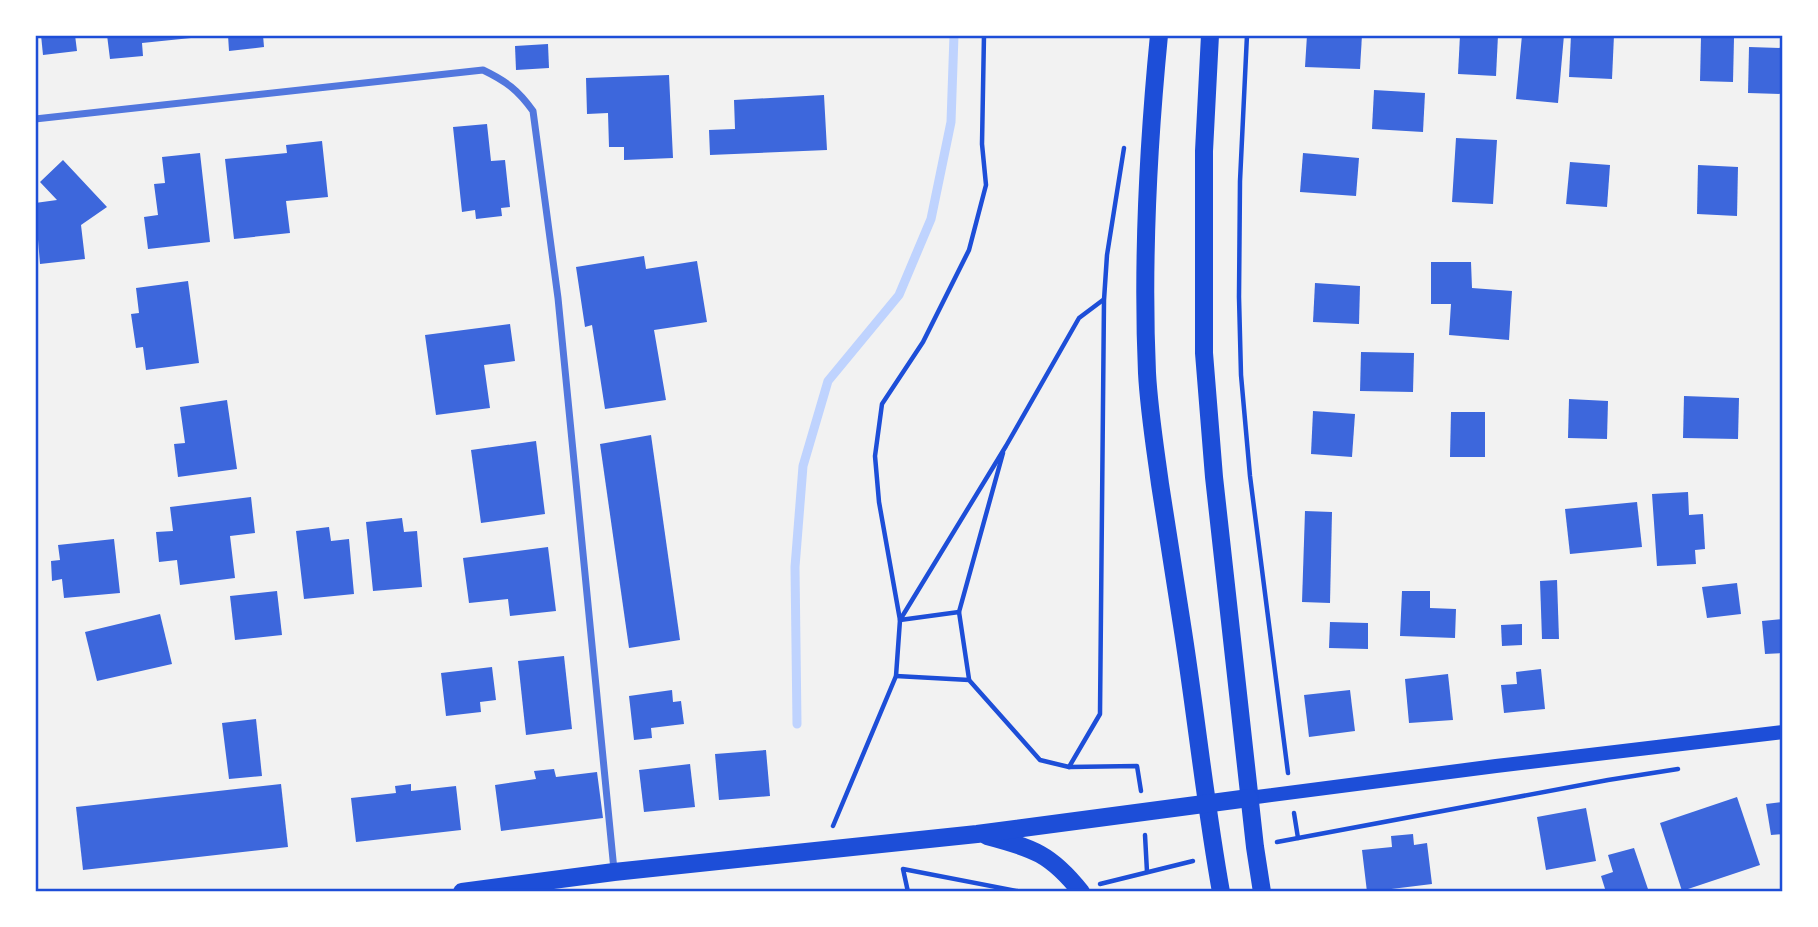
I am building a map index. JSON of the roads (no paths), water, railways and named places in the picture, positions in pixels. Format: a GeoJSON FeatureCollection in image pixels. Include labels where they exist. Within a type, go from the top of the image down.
{"type":"FeatureCollection","features":[{"type":"Feature","properties":{"kind":"main road"},"geometry":{"type":"LineString","coordinates":[[1159,35],[1147,209],[1147,376],[1152,428],[1221,892]]}},
{"type":"Feature","properties":{"kind":"main road"},"geometry":{"type":"LineString","coordinates":[[1210,35],[1204,152],[1204,353],[1214,477],[1249,799],[1262,892]]}},
{"type":"Feature","properties":{"kind":"main road"},"geometry":{"type":"LineString","coordinates":[[462,892],[614,872],[977,834],[1783,732]]}},
{"type":"Feature","properties":{"kind":"main road"},"geometry":{"type":"LineString","coordinates":[[977,834],[1039,852],[1059,867],[1080,891]]}},
{"type":"Feature","properties":{"kind":"street"},"geometry":{"type":"LineString","coordinates":[[35,119],[483,70],[502,79],[521,94],[533,111],[558,298],[614,872]]}},
{"type":"Feature","properties":{"kind":"waterway"},"geometry":{"type":"LineString","coordinates":[[797,724],[795,567],[803,466],[828,381],[899,295],[931,219],[951,122],[954,35]]}}]}
